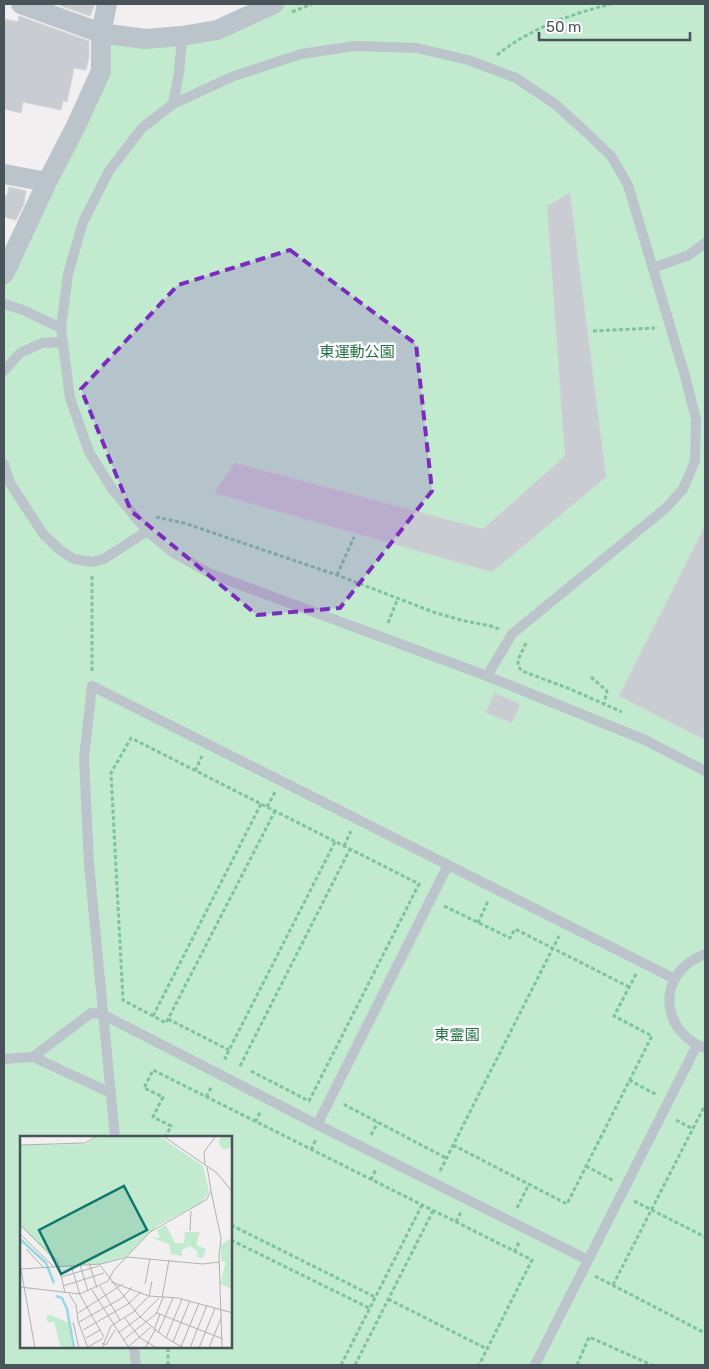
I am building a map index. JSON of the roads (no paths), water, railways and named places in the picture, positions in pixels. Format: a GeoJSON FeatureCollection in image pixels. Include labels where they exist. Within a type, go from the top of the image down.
{"type":"FeatureCollection","features":[{"type":"Feature","properties":{"kind":"street"},"geometry":{"type":"LineString","coordinates":[[21,4],[102,33],[145,39],[182,36],[216,30],[274,4]]}},
{"type":"Feature","properties":{"kind":"street"},"geometry":{"type":"LineString","coordinates":[[4,274],[101,72],[102,33],[107,4]]}},
{"type":"Feature","properties":{"kind":"street"},"geometry":{"type":"LineString","coordinates":[[4,174],[47,182]]}},
{"type":"Feature","properties":{"kind":"lane"},"geometry":{"type":"LineString","coordinates":[[173,104],[179,73],[182,36]]}},
{"type":"Feature","properties":{"kind":"lane"},"geometry":{"type":"LineString","coordinates":[[487,676],[512,634],[666,508],[684,489],[695,462],[696,419],[654,268],[628,185],[611,156],[587,133],[555,104],[516,78],[468,60],[416,48],[355,46],[301,54],[234,76],[173,104],[142,128],[109,171],[83,222],[68,274],[61,328],[70,398],[89,452],[113,490],[147,531],[172,552],[211,574],[487,676],[645,740],[705,771]]}},
{"type":"Feature","properties":{"kind":"lane"},"geometry":{"type":"LineString","coordinates":[[654,268],[689,255],[705,243]]}},
{"type":"Feature","properties":{"kind":"lane"},"geometry":{"type":"LineString","coordinates":[[4,304],[23,310],[61,328]]}},
{"type":"Feature","properties":{"kind":"lane"},"geometry":{"type":"LineString","coordinates":[[4,371],[20,353],[42,344],[63,342]]}},
{"type":"Feature","properties":{"kind":"lane"},"geometry":{"type":"LineString","coordinates":[[4,464],[7,484],[44,535],[60,550],[74,559],[92,562],[104,559],[147,531]]}},
{"type":"Feature","properties":{"kind":"lane"},"geometry":{"type":"LineString","coordinates":[[115,1136],[89,864],[84,758],[92,686],[675,979]]}},
{"type":"Feature","properties":{"kind":"lane"},"geometry":{"type":"LineString","coordinates":[[317,1125],[448,865]]}},
{"type":"Feature","properties":{"kind":"lane"},"geometry":{"type":"LineString","coordinates":[[535,1365],[669,1101],[701,1047],[687,1039],[679,1030],[673,1020],[670,1009],[670,997],[672,985],[685,966],[695,958],[705,954]]}},
{"type":"Feature","properties":{"kind":"lane"},"geometry":{"type":"LineString","coordinates":[[33,1058],[91,1013],[102,1014],[317,1125],[588,1260]]}},
{"type":"Feature","properties":{"kind":"lane"},"geometry":{"type":"LineString","coordinates":[[4,1059],[33,1058],[111,1093]]}},
{"type":"Feature","properties":{"kind":"lane"},"geometry":{"type":"LineString","coordinates":[[134,1349],[136,1365]]}},
{"type":"Feature","properties":{"kind":"park label","name":"東運動公園"},"geometry":{"type":"Point","coordinates":[357,352]}},
{"type":"Feature","properties":{"kind":"park label","name":"東霊園"},"geometry":{"type":"Point","coordinates":[457,1035]}}]}
